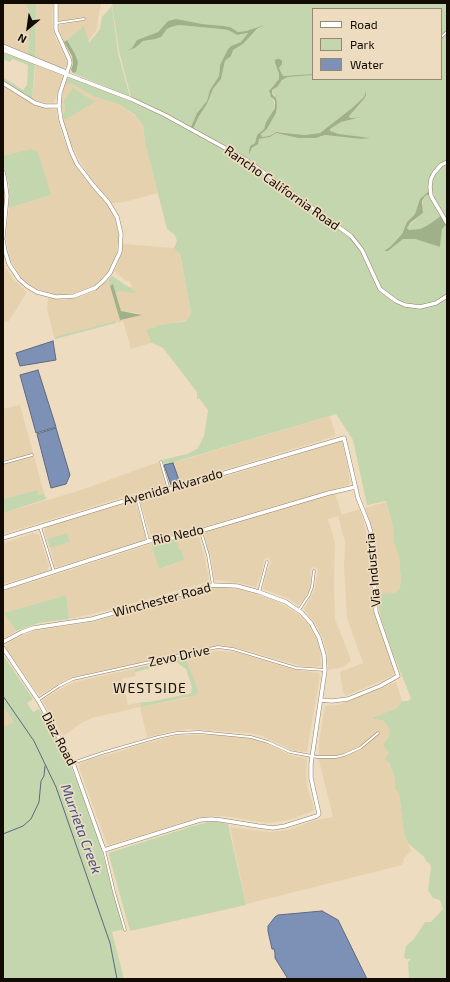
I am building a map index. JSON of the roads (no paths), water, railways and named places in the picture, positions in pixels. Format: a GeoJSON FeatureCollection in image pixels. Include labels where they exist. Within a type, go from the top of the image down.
{"type":"FeatureCollection","features":[{"type":"Feature","properties":{"kind":"street"},"geometry":{"type":"LineString","coordinates":[[3,240],[7,259],[15,274],[30,288],[48,296],[66,298],[88,292],[103,281],[110,273],[118,259],[121,234],[117,217],[108,202],[77,164],[61,120],[59,106],[61,88],[70,66],[70,59],[58,37],[56,30],[56,3]]}},
{"type":"Feature","properties":{"kind":"street"},"geometry":{"type":"LineString","coordinates":[[56,24],[84,19]]}},
{"type":"Feature","properties":{"kind":"street","name":"Rancho California Road"},"geometry":{"type":"LineString","coordinates":[[3,46],[64,71],[67,74]]}},
{"type":"Feature","properties":{"kind":"street","name":"Rancho California Road"},"geometry":{"type":"LineString","coordinates":[[3,50],[132,99],[229,149],[245,159],[351,236],[362,250],[380,288],[396,301],[405,305],[420,307],[436,303],[447,296]]}},
{"type":"Feature","properties":{"kind":"street"},"geometry":{"type":"LineString","coordinates":[[3,83],[35,103],[45,106],[59,106]]}},
{"type":"Feature","properties":{"kind":"street"},"geometry":{"type":"LineString","coordinates":[[447,162],[441,165],[430,179],[431,196],[447,223]]}},
{"type":"Feature","properties":{"kind":"street"},"geometry":{"type":"LineString","coordinates":[[3,172],[5,181],[3,237]]}},
{"type":"Feature","properties":{"kind":"street","name":"Via Industria"},"geometry":{"type":"LineString","coordinates":[[321,700],[332,702],[348,698],[380,686],[398,676],[376,612],[372,536],[358,498],[344,438]]}},
{"type":"Feature","properties":{"kind":"street","name":"Avenida Alvarado"},"geometry":{"type":"LineString","coordinates":[[3,538],[137,497],[169,490],[344,438]]}},
{"type":"Feature","properties":{"kind":"street"},"geometry":{"type":"LineString","coordinates":[[3,463],[32,456]]}},
{"type":"Feature","properties":{"kind":"street"},"geometry":{"type":"LineString","coordinates":[[161,462],[169,490]]}},
{"type":"Feature","properties":{"kind":"street","name":"Rio Nedo"},"geometry":{"type":"LineString","coordinates":[[3,588],[149,542],[180,537],[329,493],[355,487]]}},
{"type":"Feature","properties":{"kind":"street"},"geometry":{"type":"LineString","coordinates":[[137,497],[149,542]]}},
{"type":"Feature","properties":{"kind":"street"},"geometry":{"type":"LineString","coordinates":[[40,527],[54,572]]}},
{"type":"Feature","properties":{"kind":"street"},"geometry":{"type":"LineString","coordinates":[[200,531],[208,555],[213,585]]}},
{"type":"Feature","properties":{"kind":"street"},"geometry":{"type":"LineString","coordinates":[[259,592],[267,562]]}},
{"type":"Feature","properties":{"kind":"street"},"geometry":{"type":"LineString","coordinates":[[299,610],[309,595],[313,583],[314,570]]}},
{"type":"Feature","properties":{"kind":"street","name":"Winchester Road"},"geometry":{"type":"LineString","coordinates":[[3,642],[33,628],[92,619],[213,585],[237,586],[281,599],[299,610],[311,623],[319,638],[324,655],[325,670],[312,756],[311,778],[319,814],[317,816],[285,826],[273,828],[221,820],[200,820],[104,850]]}},
{"type":"Feature","properties":{"kind":"street","name":"Zevo Drive"},"geometry":{"type":"LineString","coordinates":[[38,700],[59,686],[73,679],[218,647],[234,649],[296,668],[325,670]]}},
{"type":"Feature","properties":{"kind":"street","name":"Diaz Road"},"geometry":{"type":"LineString","coordinates":[[3,648],[38,700],[73,763],[104,850],[125,930]]}},
{"type":"Feature","properties":{"kind":"street"},"geometry":{"type":"LineString","coordinates":[[73,763],[102,753],[177,733],[199,732],[258,738],[287,751],[312,756],[329,757],[344,755],[364,745],[378,733]]}},
{"type":"Feature","properties":{"kind":"water"},"geometry":{"type":"Polygon","coordinates":[[[53,341],[56,360],[20,366],[16,353],[53,341]]]}},
{"type":"Feature","properties":{"kind":"water"},"geometry":{"type":"Polygon","coordinates":[[[38,370],[56,427],[36,433],[20,375],[38,370]]]}},
{"type":"Feature","properties":{"kind":"water"},"geometry":{"type":"Polygon","coordinates":[[[56,428],[70,475],[66,484],[51,488],[37,434],[56,428]]]}},
{"type":"Feature","properties":{"kind":"water"},"geometry":{"type":"Polygon","coordinates":[[[173,463],[180,483],[171,485],[164,465],[173,463]]]}},
{"type":"Feature","properties":{"kind":"water"},"geometry":{"type":"Polygon","coordinates":[[[322,911],[338,920],[367,979],[288,979],[275,958],[268,926],[278,915],[322,911]]]}},
{"type":"Feature","properties":{"kind":"waterway","name":"Murrieta Creek"},"geometry":{"type":"LineString","coordinates":[[3,696],[34,741],[56,787],[110,943],[117,979]]}},
{"type":"Feature","properties":{"kind":"waterway"},"geometry":{"type":"LineString","coordinates":[[3,834],[23,826],[31,819],[39,802],[41,781],[44,776],[45,766]]}},
{"type":"Feature","properties":{"kind":"district","name":"WESTSIDE"},"geometry":{"type":"Point","coordinates":[150,688]}}]}
